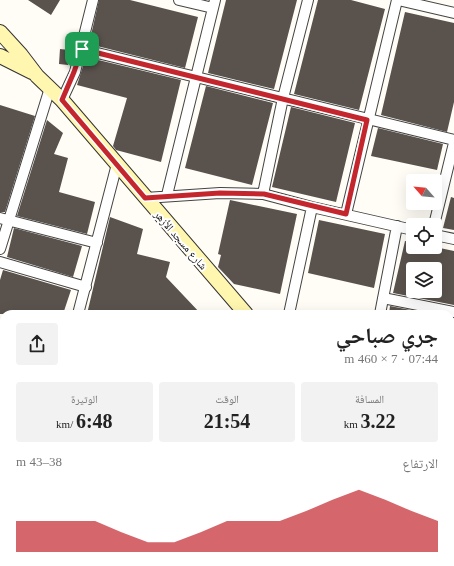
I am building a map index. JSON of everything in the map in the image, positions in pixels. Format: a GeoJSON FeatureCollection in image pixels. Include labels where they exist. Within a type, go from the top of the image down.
{"type":"FeatureCollection","features":[{"type":"Feature","properties":{"kind":"street"},"geometry":{"type":"LineString","coordinates":[[62,100],[82,49],[93,0]]}},
{"type":"Feature","properties":{"kind":"street"},"geometry":{"type":"LineString","coordinates":[[167,195],[214,4],[179,0]]}},
{"type":"Feature","properties":{"kind":"street"},"geometry":{"type":"LineString","coordinates":[[264,194],[283,98],[308,0]]}},
{"type":"Feature","properties":{"kind":"street"},"geometry":{"type":"LineString","coordinates":[[346,214],[367,120],[398,0],[454,13]]}},
{"type":"Feature","properties":{"kind":"street","name":"شارع مسجد الأزهر"},"geometry":{"type":"LineString","coordinates":[[0,32],[21,55],[37,76],[62,100],[243,310]]}},
{"type":"Feature","properties":{"kind":"street"},"geometry":{"type":"LineString","coordinates":[[82,49],[283,98],[454,142],[436,218]]}},
{"type":"Feature","properties":{"kind":"street","name":"شارع مسجد الأزهر"},"geometry":{"type":"LineString","coordinates":[[0,56],[37,76]]}},
{"type":"Feature","properties":{"kind":"street"},"geometry":{"type":"LineString","coordinates":[[0,249],[5,219],[50,88]]}},
{"type":"Feature","properties":{"kind":"street"},"geometry":{"type":"LineString","coordinates":[[79,310],[117,164]]}},
{"type":"Feature","properties":{"kind":"street"},"geometry":{"type":"LineString","coordinates":[[145,198],[167,195],[220,193],[264,194],[312,207],[406,228]]}},
{"type":"Feature","properties":{"kind":"street"},"geometry":{"type":"LineString","coordinates":[[290,310],[312,207]]}},
{"type":"Feature","properties":{"kind":"street"},"geometry":{"type":"LineString","coordinates":[[5,219],[97,243]]}},
{"type":"Feature","properties":{"kind":"street"},"geometry":{"type":"LineString","coordinates":[[381,310],[397,226]]}},
{"type":"Feature","properties":{"kind":"street"},"geometry":{"type":"LineString","coordinates":[[442,236],[454,239]]}},
{"type":"Feature","properties":{"kind":"street"},"geometry":{"type":"LineString","coordinates":[[0,262],[86,287]]}},
{"type":"Feature","properties":{"kind":"street"},"geometry":{"type":"LineString","coordinates":[[383,298],[444,310]]}},
{"type":"Feature","properties":{"kind":"building"},"geometry":{"type":"Polygon","coordinates":[[[28,0],[60,0],[51,15],[28,0]]]}},
{"type":"Feature","properties":{"kind":"building"},"geometry":{"type":"Polygon","coordinates":[[[99,0],[130,0],[198,17],[185,68],[89,44],[99,0]]]}},
{"type":"Feature","properties":{"kind":"building"},"geometry":{"type":"Polygon","coordinates":[[[226,0],[297,0],[274,89],[208,73],[226,0]]]}},
{"type":"Feature","properties":{"kind":"building"},"geometry":{"type":"Polygon","coordinates":[[[318,0],[351,0],[385,9],[359,110],[294,94],[318,0]]]}},
{"type":"Feature","properties":{"kind":"building"},"geometry":{"type":"Polygon","coordinates":[[[405,12],[454,23],[454,102],[447,132],[381,115],[405,12]]]}},
{"type":"Feature","properties":{"kind":"building"},"geometry":{"type":"Polygon","coordinates":[[[60,49],[69,50],[68,65],[59,64],[60,49]]]}},
{"type":"Feature","properties":{"kind":"building"},"geometry":{"type":"Polygon","coordinates":[[[86,57],[181,80],[161,162],[116,150],[113,146],[127,98],[77,85],[86,57]]]}},
{"type":"Feature","properties":{"kind":"building"},"geometry":{"type":"Polygon","coordinates":[[[206,86],[273,103],[252,185],[185,168],[206,86]]]}},
{"type":"Feature","properties":{"kind":"building"},"geometry":{"type":"Polygon","coordinates":[[[0,105],[35,116],[5,212],[0,212],[0,105]]]}},
{"type":"Feature","properties":{"kind":"building"},"geometry":{"type":"Polygon","coordinates":[[[291,107],[355,123],[336,202],[272,187],[291,107]]]}},
{"type":"Feature","properties":{"kind":"building"},"geometry":{"type":"Polygon","coordinates":[[[47,120],[63,133],[54,154],[68,158],[59,192],[95,202],[87,234],[17,216],[47,120]]]}},
{"type":"Feature","properties":{"kind":"building"},"geometry":{"type":"Polygon","coordinates":[[[378,128],[443,144],[437,170],[371,156],[378,128]]]}},
{"type":"Feature","properties":{"kind":"building"},"geometry":{"type":"Polygon","coordinates":[[[451,197],[454,198],[454,230],[443,228],[451,197]]]}},
{"type":"Feature","properties":{"kind":"building"},"geometry":{"type":"Polygon","coordinates":[[[230,200],[297,214],[280,294],[234,284],[218,267],[221,255],[218,254],[230,200]]]}},
{"type":"Feature","properties":{"kind":"building"},"geometry":{"type":"Polygon","coordinates":[[[110,217],[143,229],[137,254],[170,262],[166,277],[197,310],[88,310],[110,217]]]}},
{"type":"Feature","properties":{"kind":"building"},"geometry":{"type":"Polygon","coordinates":[[[319,220],[385,234],[374,288],[308,273],[319,220]]]}},
{"type":"Feature","properties":{"kind":"building"},"geometry":{"type":"Polygon","coordinates":[[[14,228],[82,246],[73,277],[7,257],[14,228]]]}},
{"type":"Feature","properties":{"kind":"building"},"geometry":{"type":"Polygon","coordinates":[[[405,241],[406,254],[442,254],[442,248],[454,251],[454,305],[418,298],[442,298],[442,262],[406,262],[406,296],[393,293],[405,241]]]}},
{"type":"Feature","properties":{"kind":"building"},"geometry":{"type":"Polygon","coordinates":[[[3,270],[71,290],[64,310],[0,310],[0,280],[3,270]]]}},
{"type":"Feature","properties":{"kind":"building"},"geometry":{"type":"Polygon","coordinates":[[[390,306],[410,310],[390,310],[390,306]]]}},
{"type":"Feature","properties":{"kind":"route"},"geometry":{"type":"LineString","coordinates":[[82,49],[367,120],[346,214],[312,207],[264,194],[220,193],[167,195],[145,198],[62,100],[82,49]]}}]}
